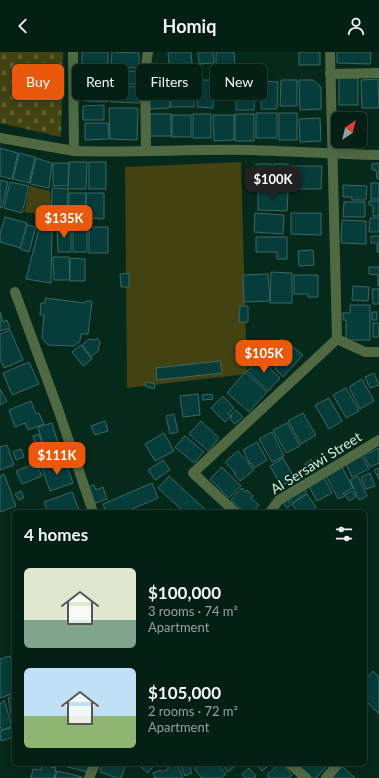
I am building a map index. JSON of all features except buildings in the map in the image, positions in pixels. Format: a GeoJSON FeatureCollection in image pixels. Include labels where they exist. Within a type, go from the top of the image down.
{"type":"FeatureCollection","features":[{"type":"Feature","properties":{"kind":"street"},"geometry":{"type":"LineString","coordinates":[[73,52],[74,151]]}},
{"type":"Feature","properties":{"kind":"street"},"geometry":{"type":"LineString","coordinates":[[146,151],[145,72],[148,52]]}},
{"type":"Feature","properties":{"kind":"street"},"geometry":{"type":"LineString","coordinates":[[233,510],[193,473],[336,339],[330,52]]}},
{"type":"Feature","properties":{"kind":"street"},"geometry":{"type":"LineString","coordinates":[[330,74],[379,73]]}},
{"type":"Feature","properties":{"kind":"street"},"geometry":{"type":"LineString","coordinates":[[0,138],[74,151],[114,153],[146,151],[247,150],[379,155]]}},
{"type":"Feature","properties":{"kind":"street"},"geometry":{"type":"LineString","coordinates":[[15,292],[58,409],[91,510]]}},
{"type":"Feature","properties":{"kind":"street"},"geometry":{"type":"LineString","coordinates":[[336,339],[365,352],[379,352]]}},
{"type":"Feature","properties":{"kind":"street","name":"Al Sersawi Street"},"geometry":{"type":"LineString","coordinates":[[272,510],[279,500],[379,440]]}},
{"type":"Feature","properties":{"kind":"street"},"geometry":{"type":"LineString","coordinates":[[89,778],[94,766]]}},
{"type":"Feature","properties":{"kind":"street"},"geometry":{"type":"LineString","coordinates":[[292,766],[306,778]]}},
{"type":"Feature","properties":{"kind":"street"},"geometry":{"type":"LineString","coordinates":[[326,778],[336,766]]}},
{"type":"Feature","properties":{"kind":"green space"},"geometry":{"type":"Polygon","coordinates":[[[0,52],[63,52],[63,64],[12,64],[12,100],[62,100],[61,137],[0,123],[0,52]]]}},
{"type":"Feature","properties":{"kind":"green space"},"geometry":{"type":"Polygon","coordinates":[[[241,162],[247,374],[127,388],[125,167],[241,162]]]}},
{"type":"Feature","properties":{"kind":"green space"},"geometry":{"type":"Polygon","coordinates":[[[30,186],[50,191],[51,216],[24,212],[30,186]]]}}]}
